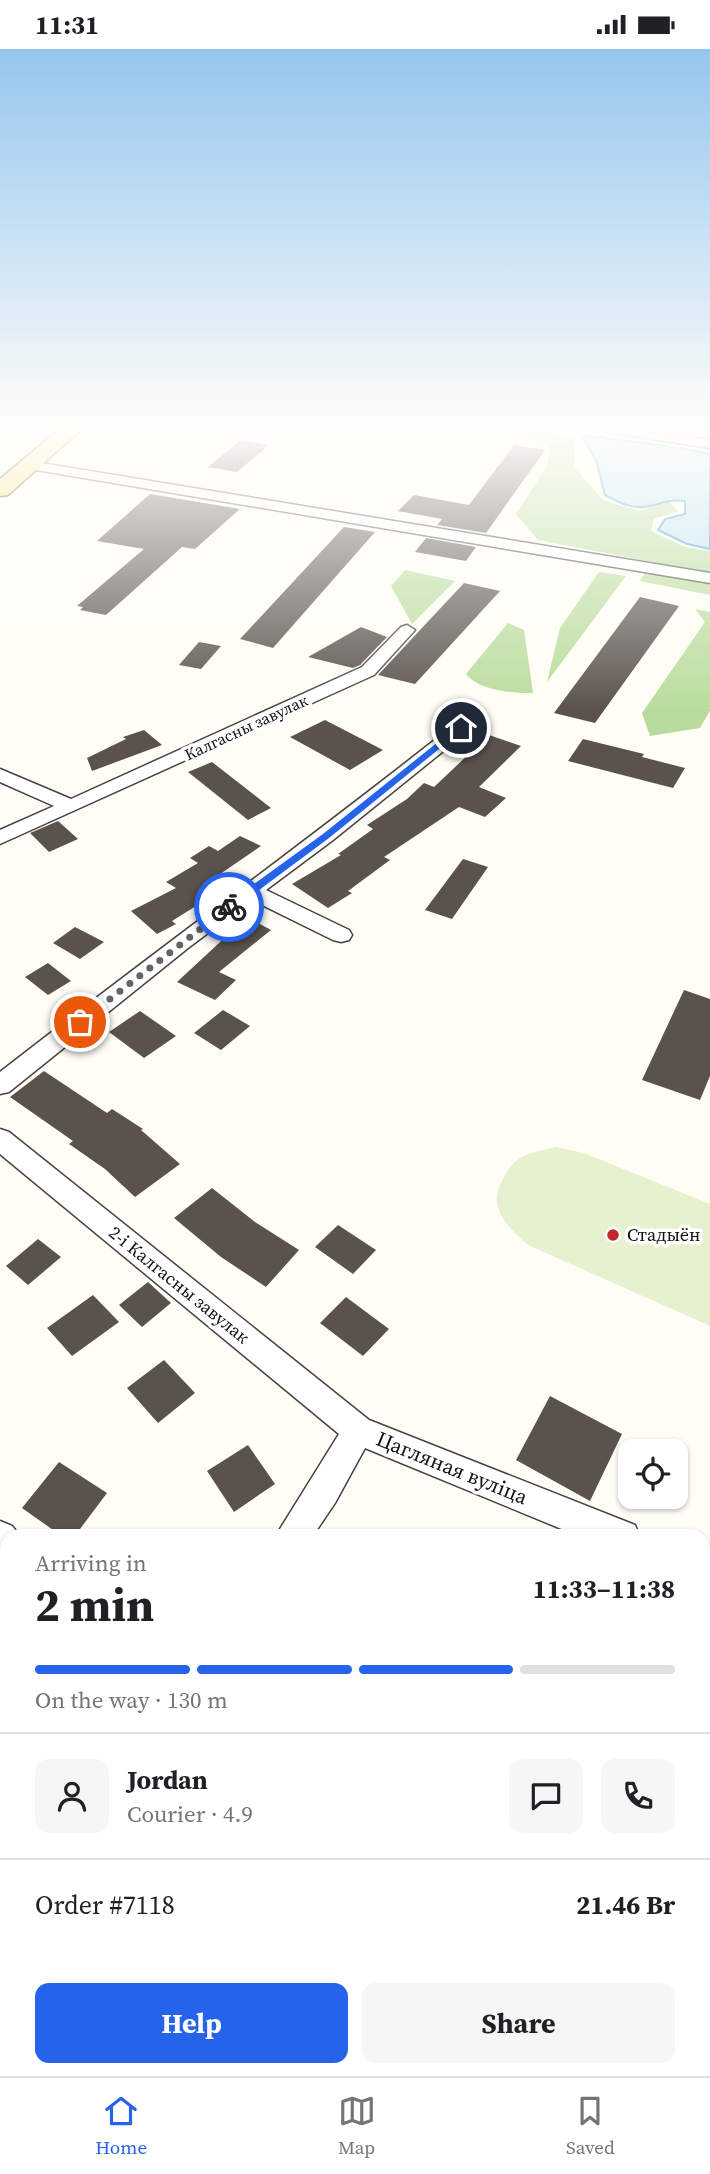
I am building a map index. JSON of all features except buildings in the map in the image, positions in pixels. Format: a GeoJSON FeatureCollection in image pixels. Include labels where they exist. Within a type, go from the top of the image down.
{"type":"FeatureCollection","features":[{"type":"Feature","properties":{"kind":"street"},"geometry":{"type":"LineString","coordinates":[[376,523],[710,578]]}},
{"type":"Feature","properties":{"kind":"street","name":"Калгасны завулак"},"geometry":{"type":"LineString","coordinates":[[0,838],[368,671],[407,630]]}},
{"type":"Feature","properties":{"kind":"street"},"geometry":{"type":"LineString","coordinates":[[0,1085],[169,951],[326,836],[461,728]]}},
{"type":"Feature","properties":{"kind":"street"},"geometry":{"type":"LineString","coordinates":[[0,775],[71,806]]}},
{"type":"Feature","properties":{"kind":"street"},"geometry":{"type":"LineString","coordinates":[[250,891],[341,935]]}},
{"type":"Feature","properties":{"kind":"street","name":"2-і Калгасны завулак"},"geometry":{"type":"LineString","coordinates":[[0,1139],[358,1430]]}},
{"type":"Feature","properties":{"kind":"street","name":"Цагляная вуліца"},"geometry":{"type":"LineString","coordinates":[[298,1529],[323,1492],[358,1430],[603,1529]]}},
{"type":"Feature","properties":{"kind":"green space"},"geometry":{"type":"Polygon","coordinates":[[[523,523],[653,523],[651,531],[685,547],[710,551],[710,573],[538,540],[523,523]]]}},
{"type":"Feature","properties":{"kind":"green space"},"geometry":{"type":"Polygon","coordinates":[[[405,570],[455,581],[412,624],[391,586],[405,570]]]}},
{"type":"Feature","properties":{"kind":"green space"},"geometry":{"type":"Polygon","coordinates":[[[646,571],[710,583],[710,595],[640,581],[646,571]]]}},
{"type":"Feature","properties":{"kind":"green space"},"geometry":{"type":"Polygon","coordinates":[[[599,572],[626,576],[547,682],[560,628],[599,572]]]}},
{"type":"Feature","properties":{"kind":"green space"},"geometry":{"type":"Polygon","coordinates":[[[695,609],[710,612],[710,711],[700,728],[650,736],[642,713],[705,622],[695,609]]]}},
{"type":"Feature","properties":{"kind":"green space"},"geometry":{"type":"Polygon","coordinates":[[[508,623],[524,630],[533,693],[507,692],[487,687],[466,674],[508,623]]]}},
{"type":"Feature","properties":{"kind":"green space","name":"Стадыён"},"geometry":{"type":"Polygon","coordinates":[[[556,1147],[584,1153],[710,1204],[710,1326],[528,1245],[513,1231],[498,1209],[498,1191],[502,1181],[514,1163],[523,1157],[556,1147]]]}},
{"type":"Feature","properties":{"kind":"water"},"geometry":{"type":"Polygon","coordinates":[[[663,523],[710,523],[710,549],[687,544],[658,530],[663,523]]]}},
{"type":"Feature","properties":{"kind":"way so far"},"geometry":{"type":"LineString","coordinates":[[80,1022],[229,907]]}},
{"type":"Feature","properties":{"kind":"place","name":"Стадыён"},"geometry":{"type":"Point","coordinates":[613,1235]}},
{"type":"Feature","properties":{"kind":"route"},"geometry":{"type":"LineString","coordinates":[[229,907],[326,836],[461,728]]}}]}
